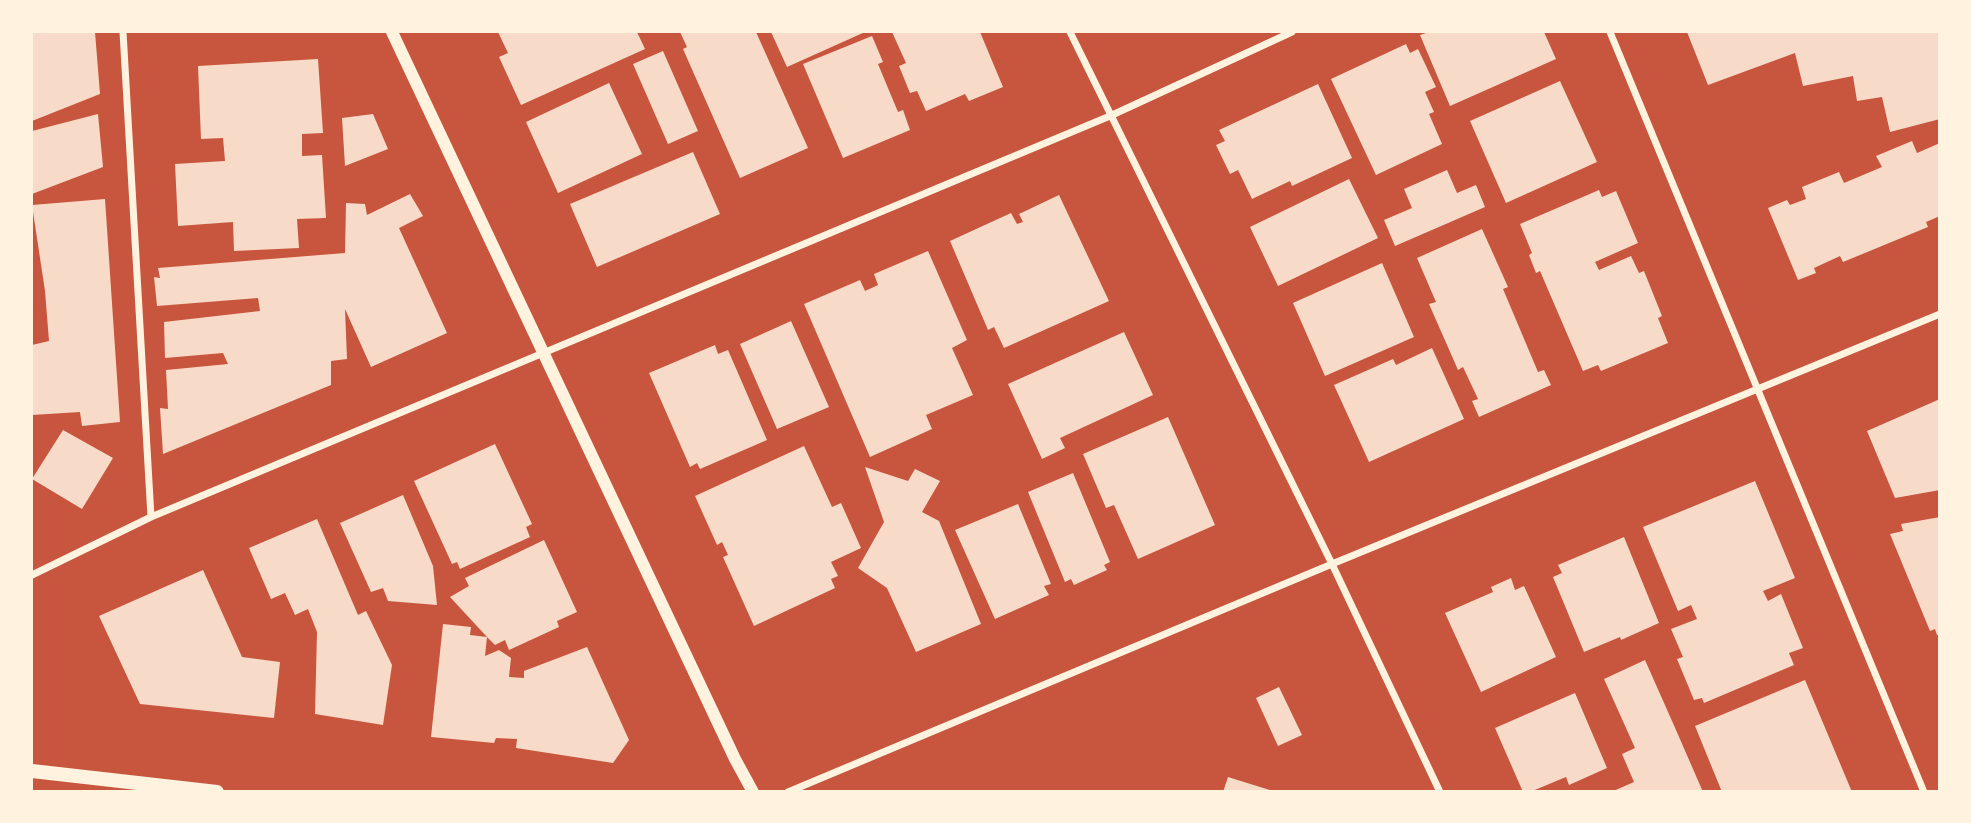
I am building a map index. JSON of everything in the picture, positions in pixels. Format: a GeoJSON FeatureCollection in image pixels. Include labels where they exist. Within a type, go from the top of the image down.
{"type":"FeatureCollection","features":[{"type":"Feature","properties":{"kind":"main road"},"geometry":{"type":"LineString","coordinates":[[32,771],[217,792]]}},
{"type":"Feature","properties":{"kind":"street"},"geometry":{"type":"LineString","coordinates":[[123,32],[151,517]]}},
{"type":"Feature","properties":{"kind":"street"},"geometry":{"type":"LineString","coordinates":[[392,32],[723,735],[753,792]]}},
{"type":"Feature","properties":{"kind":"street"},"geometry":{"type":"LineString","coordinates":[[1070,32],[1332,564],[1440,792]]}},
{"type":"Feature","properties":{"kind":"street"},"geometry":{"type":"LineString","coordinates":[[32,575],[151,517],[1110,116],[1292,32]]}},
{"type":"Feature","properties":{"kind":"street"},"geometry":{"type":"LineString","coordinates":[[1610,32],[1924,792]]}},
{"type":"Feature","properties":{"kind":"street"},"geometry":{"type":"LineString","coordinates":[[788,792],[1332,564],[1940,314]]}},
{"type":"Feature","properties":{"kind":"building"},"geometry":{"type":"Polygon","coordinates":[[[32,32],[95,32],[100,94],[32,121],[32,32]]]}},
{"type":"Feature","properties":{"kind":"building"},"geometry":{"type":"Polygon","coordinates":[[[498,32],[637,32],[645,49],[521,105],[499,57],[508,53],[498,32]]]}},
{"type":"Feature","properties":{"kind":"building"},"geometry":{"type":"Polygon","coordinates":[[[680,32],[756,32],[808,148],[740,178],[683,49],[687,47],[680,32]]]}},
{"type":"Feature","properties":{"kind":"building"},"geometry":{"type":"Polygon","coordinates":[[[771,32],[865,32],[787,67],[771,32]]]}},
{"type":"Feature","properties":{"kind":"building"},"geometry":{"type":"Polygon","coordinates":[[[892,32],[980,32],[1003,87],[969,101],[965,94],[926,111],[917,91],[910,93],[899,66],[906,63],[892,32]]]}},
{"type":"Feature","properties":{"kind":"building"},"geometry":{"type":"Polygon","coordinates":[[[1429,32],[1544,32],[1556,59],[1450,106],[1420,35],[1429,32]]]}},
{"type":"Feature","properties":{"kind":"building"},"geometry":{"type":"Polygon","coordinates":[[[1687,32],[1940,32],[1940,119],[1890,132],[1882,97],[1857,101],[1853,76],[1803,86],[1795,53],[1708,85],[1687,32]]]}},
{"type":"Feature","properties":{"kind":"building"},"geometry":{"type":"Polygon","coordinates":[[[872,36],[883,62],[878,64],[898,112],[903,110],[910,130],[843,158],[803,64],[872,36]]]}},
{"type":"Feature","properties":{"kind":"building"},"geometry":{"type":"Polygon","coordinates":[[[1406,44],[1410,53],[1418,49],[1436,87],[1425,92],[1434,112],[1429,114],[1442,144],[1376,175],[1331,79],[1406,44]]]}},
{"type":"Feature","properties":{"kind":"building"},"geometry":{"type":"Polygon","coordinates":[[[663,51],[698,131],[668,144],[633,64],[663,51]]]}},
{"type":"Feature","properties":{"kind":"building"},"geometry":{"type":"Polygon","coordinates":[[[318,59],[323,133],[302,134],[302,156],[322,155],[326,218],[297,219],[299,248],[234,251],[233,222],[178,226],[175,164],[225,161],[223,138],[201,139],[198,66],[318,59]]]}},
{"type":"Feature","properties":{"kind":"building"},"geometry":{"type":"Polygon","coordinates":[[[1560,81],[1597,162],[1506,203],[1470,121],[1560,81]]]}},
{"type":"Feature","properties":{"kind":"building"},"geometry":{"type":"Polygon","coordinates":[[[609,83],[642,154],[558,193],[526,122],[609,83]]]}},
{"type":"Feature","properties":{"kind":"building"},"geometry":{"type":"Polygon","coordinates":[[[1318,84],[1352,158],[1292,186],[1290,181],[1252,199],[1238,170],[1230,174],[1216,145],[1225,141],[1219,130],[1318,84]]]}},
{"type":"Feature","properties":{"kind":"building"},"geometry":{"type":"Polygon","coordinates":[[[98,114],[103,167],[32,194],[32,131],[98,114]]]}},
{"type":"Feature","properties":{"kind":"building"},"geometry":{"type":"Polygon","coordinates":[[[373,114],[388,149],[345,166],[342,118],[373,114]]]}},
{"type":"Feature","properties":{"kind":"building"},"geometry":{"type":"Polygon","coordinates":[[[1912,141],[1917,153],[1940,143],[1940,216],[1926,222],[1928,227],[1843,262],[1840,256],[1814,268],[1816,273],[1798,280],[1768,208],[1787,200],[1790,205],[1806,199],[1802,187],[1839,172],[1844,183],[1882,167],[1876,156],[1912,141]]]}},
{"type":"Feature","properties":{"kind":"building"},"geometry":{"type":"Polygon","coordinates":[[[693,152],[720,214],[597,267],[570,204],[693,152]]]}},
{"type":"Feature","properties":{"kind":"building"},"geometry":{"type":"Polygon","coordinates":[[[1447,170],[1457,193],[1476,185],[1485,207],[1395,246],[1384,220],[1412,208],[1404,189],[1447,170]]]}},
{"type":"Feature","properties":{"kind":"building"},"geometry":{"type":"Polygon","coordinates":[[[1349,179],[1378,238],[1278,286],[1250,227],[1349,179]]]}},
{"type":"Feature","properties":{"kind":"building"},"geometry":{"type":"Polygon","coordinates":[[[1599,190],[1602,197],[1616,191],[1638,243],[1595,262],[1599,270],[1631,256],[1639,273],[1644,271],[1662,316],[1658,318],[1668,343],[1601,371],[1598,365],[1583,371],[1540,271],[1536,273],[1529,255],[1532,253],[1520,224],[1599,190]]]}},
{"type":"Feature","properties":{"kind":"building"},"geometry":{"type":"Polygon","coordinates":[[[410,194],[423,216],[399,228],[447,333],[371,367],[345,309],[347,359],[331,361],[331,385],[163,454],[160,408],[168,409],[166,370],[228,364],[223,353],[165,358],[164,322],[260,311],[258,298],[157,306],[154,277],[160,278],[158,268],[345,253],[346,203],[365,204],[367,215],[410,194]]]}},
{"type":"Feature","properties":{"kind":"building"},"geometry":{"type":"Polygon","coordinates":[[[1059,195],[1109,301],[1004,348],[994,327],[988,330],[950,241],[1011,213],[1017,224],[1023,222],[1019,214],[1059,195]]]}},
{"type":"Feature","properties":{"kind":"building"},"geometry":{"type":"Polygon","coordinates":[[[105,199],[120,422],[82,426],[80,412],[32,415],[32,345],[49,341],[45,291],[32,205],[105,199]]]}},
{"type":"Feature","properties":{"kind":"building"},"geometry":{"type":"Polygon","coordinates":[[[1482,229],[1508,287],[1503,289],[1538,372],[1544,370],[1551,385],[1479,417],[1472,401],[1478,399],[1463,367],[1458,370],[1429,304],[1436,302],[1417,258],[1482,229]]]}},
{"type":"Feature","properties":{"kind":"building"},"geometry":{"type":"Polygon","coordinates":[[[928,251],[967,340],[952,348],[973,395],[926,415],[932,429],[870,457],[804,304],[860,280],[865,291],[878,285],[874,274],[928,251]]]}},
{"type":"Feature","properties":{"kind":"building"},"geometry":{"type":"Polygon","coordinates":[[[1382,263],[1414,337],[1325,376],[1293,303],[1382,263]]]}},
{"type":"Feature","properties":{"kind":"building"},"geometry":{"type":"Polygon","coordinates":[[[791,321],[829,407],[777,429],[740,344],[791,321]]]}},
{"type":"Feature","properties":{"kind":"building"},"geometry":{"type":"Polygon","coordinates":[[[1124,332],[1153,395],[1060,438],[1065,448],[1042,459],[1008,384],[1124,332]]]}},
{"type":"Feature","properties":{"kind":"building"},"geometry":{"type":"Polygon","coordinates":[[[715,345],[718,354],[728,350],[767,440],[700,469],[697,463],[690,467],[649,373],[715,345]]]}},
{"type":"Feature","properties":{"kind":"building"},"geometry":{"type":"Polygon","coordinates":[[[1432,348],[1464,419],[1369,462],[1334,385],[1393,359],[1396,365],[1432,348]]]}},
{"type":"Feature","properties":{"kind":"building"},"geometry":{"type":"Polygon","coordinates":[[[1940,399],[1940,490],[1895,498],[1867,431],[1940,399]]]}},
{"type":"Feature","properties":{"kind":"building"},"geometry":{"type":"Polygon","coordinates":[[[1168,417],[1215,525],[1138,559],[1114,505],[1106,508],[1083,454],[1168,417]]]}},
{"type":"Feature","properties":{"kind":"building"},"geometry":{"type":"Polygon","coordinates":[[[63,430],[113,458],[82,509],[32,479],[63,430]]]}},
{"type":"Feature","properties":{"kind":"building"},"geometry":{"type":"Polygon","coordinates":[[[495,444],[532,524],[526,527],[530,537],[460,569],[457,562],[452,564],[414,481],[495,444]]]}},
{"type":"Feature","properties":{"kind":"building"},"geometry":{"type":"Polygon","coordinates":[[[804,446],[832,507],[841,503],[861,548],[831,562],[838,576],[831,579],[835,588],[754,626],[723,557],[728,555],[722,542],[717,545],[695,496],[804,446]]]}},
{"type":"Feature","properties":{"kind":"building"},"geometry":{"type":"Polygon","coordinates":[[[865,467],[908,481],[915,469],[940,481],[922,512],[939,521],[981,624],[916,652],[887,588],[858,568],[884,522],[865,467]]]}},
{"type":"Feature","properties":{"kind":"building"},"geometry":{"type":"Polygon","coordinates":[[[1073,473],[1110,562],[1104,565],[1107,570],[1074,585],[1071,579],[1065,582],[1028,492],[1073,473]]]}},
{"type":"Feature","properties":{"kind":"building"},"geometry":{"type":"Polygon","coordinates":[[[1755,481],[1795,578],[1763,591],[1768,601],[1781,594],[1803,648],[1789,653],[1794,665],[1704,703],[1702,698],[1694,700],[1677,659],[1683,657],[1671,629],[1697,619],[1691,605],[1678,611],[1643,527],[1755,481]]]}},
{"type":"Feature","properties":{"kind":"building"},"geometry":{"type":"Polygon","coordinates":[[[403,495],[433,566],[437,605],[388,601],[383,588],[371,592],[340,523],[403,495]]]}},
{"type":"Feature","properties":{"kind":"building"},"geometry":{"type":"Polygon","coordinates":[[[1018,504],[1051,584],[1044,586],[1049,595],[995,619],[955,530],[1018,504]]]}},
{"type":"Feature","properties":{"kind":"building"},"geometry":{"type":"Polygon","coordinates":[[[1940,517],[1940,635],[1937,635],[1935,629],[1930,631],[1890,534],[1903,531],[1901,524],[1940,517]]]}},
{"type":"Feature","properties":{"kind":"building"},"geometry":{"type":"Polygon","coordinates":[[[317,519],[358,615],[366,611],[392,665],[383,725],[315,714],[317,632],[308,609],[295,615],[285,593],[271,599],[249,548],[317,519]]]}},
{"type":"Feature","properties":{"kind":"building"},"geometry":{"type":"Polygon","coordinates":[[[1624,537],[1659,623],[1621,640],[1620,637],[1584,652],[1553,577],[1562,573],[1558,565],[1624,537]]]}},
{"type":"Feature","properties":{"kind":"building"},"geometry":{"type":"Polygon","coordinates":[[[544,540],[577,612],[557,621],[559,627],[509,650],[505,640],[495,645],[450,597],[469,586],[465,578],[544,540]]]}},
{"type":"Feature","properties":{"kind":"building"},"geometry":{"type":"Polygon","coordinates":[[[203,570],[242,657],[280,662],[274,718],[140,704],[99,616],[203,570]]]}},
{"type":"Feature","properties":{"kind":"building"},"geometry":{"type":"Polygon","coordinates":[[[1511,578],[1515,590],[1524,586],[1556,657],[1481,692],[1445,613],[1493,592],[1491,587],[1511,578]]]}},
{"type":"Feature","properties":{"kind":"building"},"geometry":{"type":"Polygon","coordinates":[[[443,624],[471,627],[470,635],[487,637],[485,656],[499,650],[511,658],[509,677],[524,678],[524,671],[587,647],[629,740],[613,763],[516,748],[517,739],[496,738],[494,743],[431,737],[443,624]]]}},
{"type":"Feature","properties":{"kind":"building"},"geometry":{"type":"Polygon","coordinates":[[[1645,660],[1703,792],[1611,792],[1634,782],[1622,754],[1635,748],[1604,679],[1645,660]]]}},
{"type":"Feature","properties":{"kind":"building"},"geometry":{"type":"Polygon","coordinates":[[[1805,680],[1852,792],[1722,792],[1695,726],[1805,680]]]}},
{"type":"Feature","properties":{"kind":"building"},"geometry":{"type":"Polygon","coordinates":[[[1279,687],[1302,735],[1278,746],[1256,698],[1279,687]]]}},
{"type":"Feature","properties":{"kind":"building"},"geometry":{"type":"Polygon","coordinates":[[[1575,693],[1607,768],[1569,785],[1566,777],[1530,792],[1523,792],[1495,728],[1575,693]]]}},
{"type":"Feature","properties":{"kind":"building"},"geometry":{"type":"Polygon","coordinates":[[[1228,777],[1273,791],[1273,792],[1223,792],[1228,777]]]}}]}
